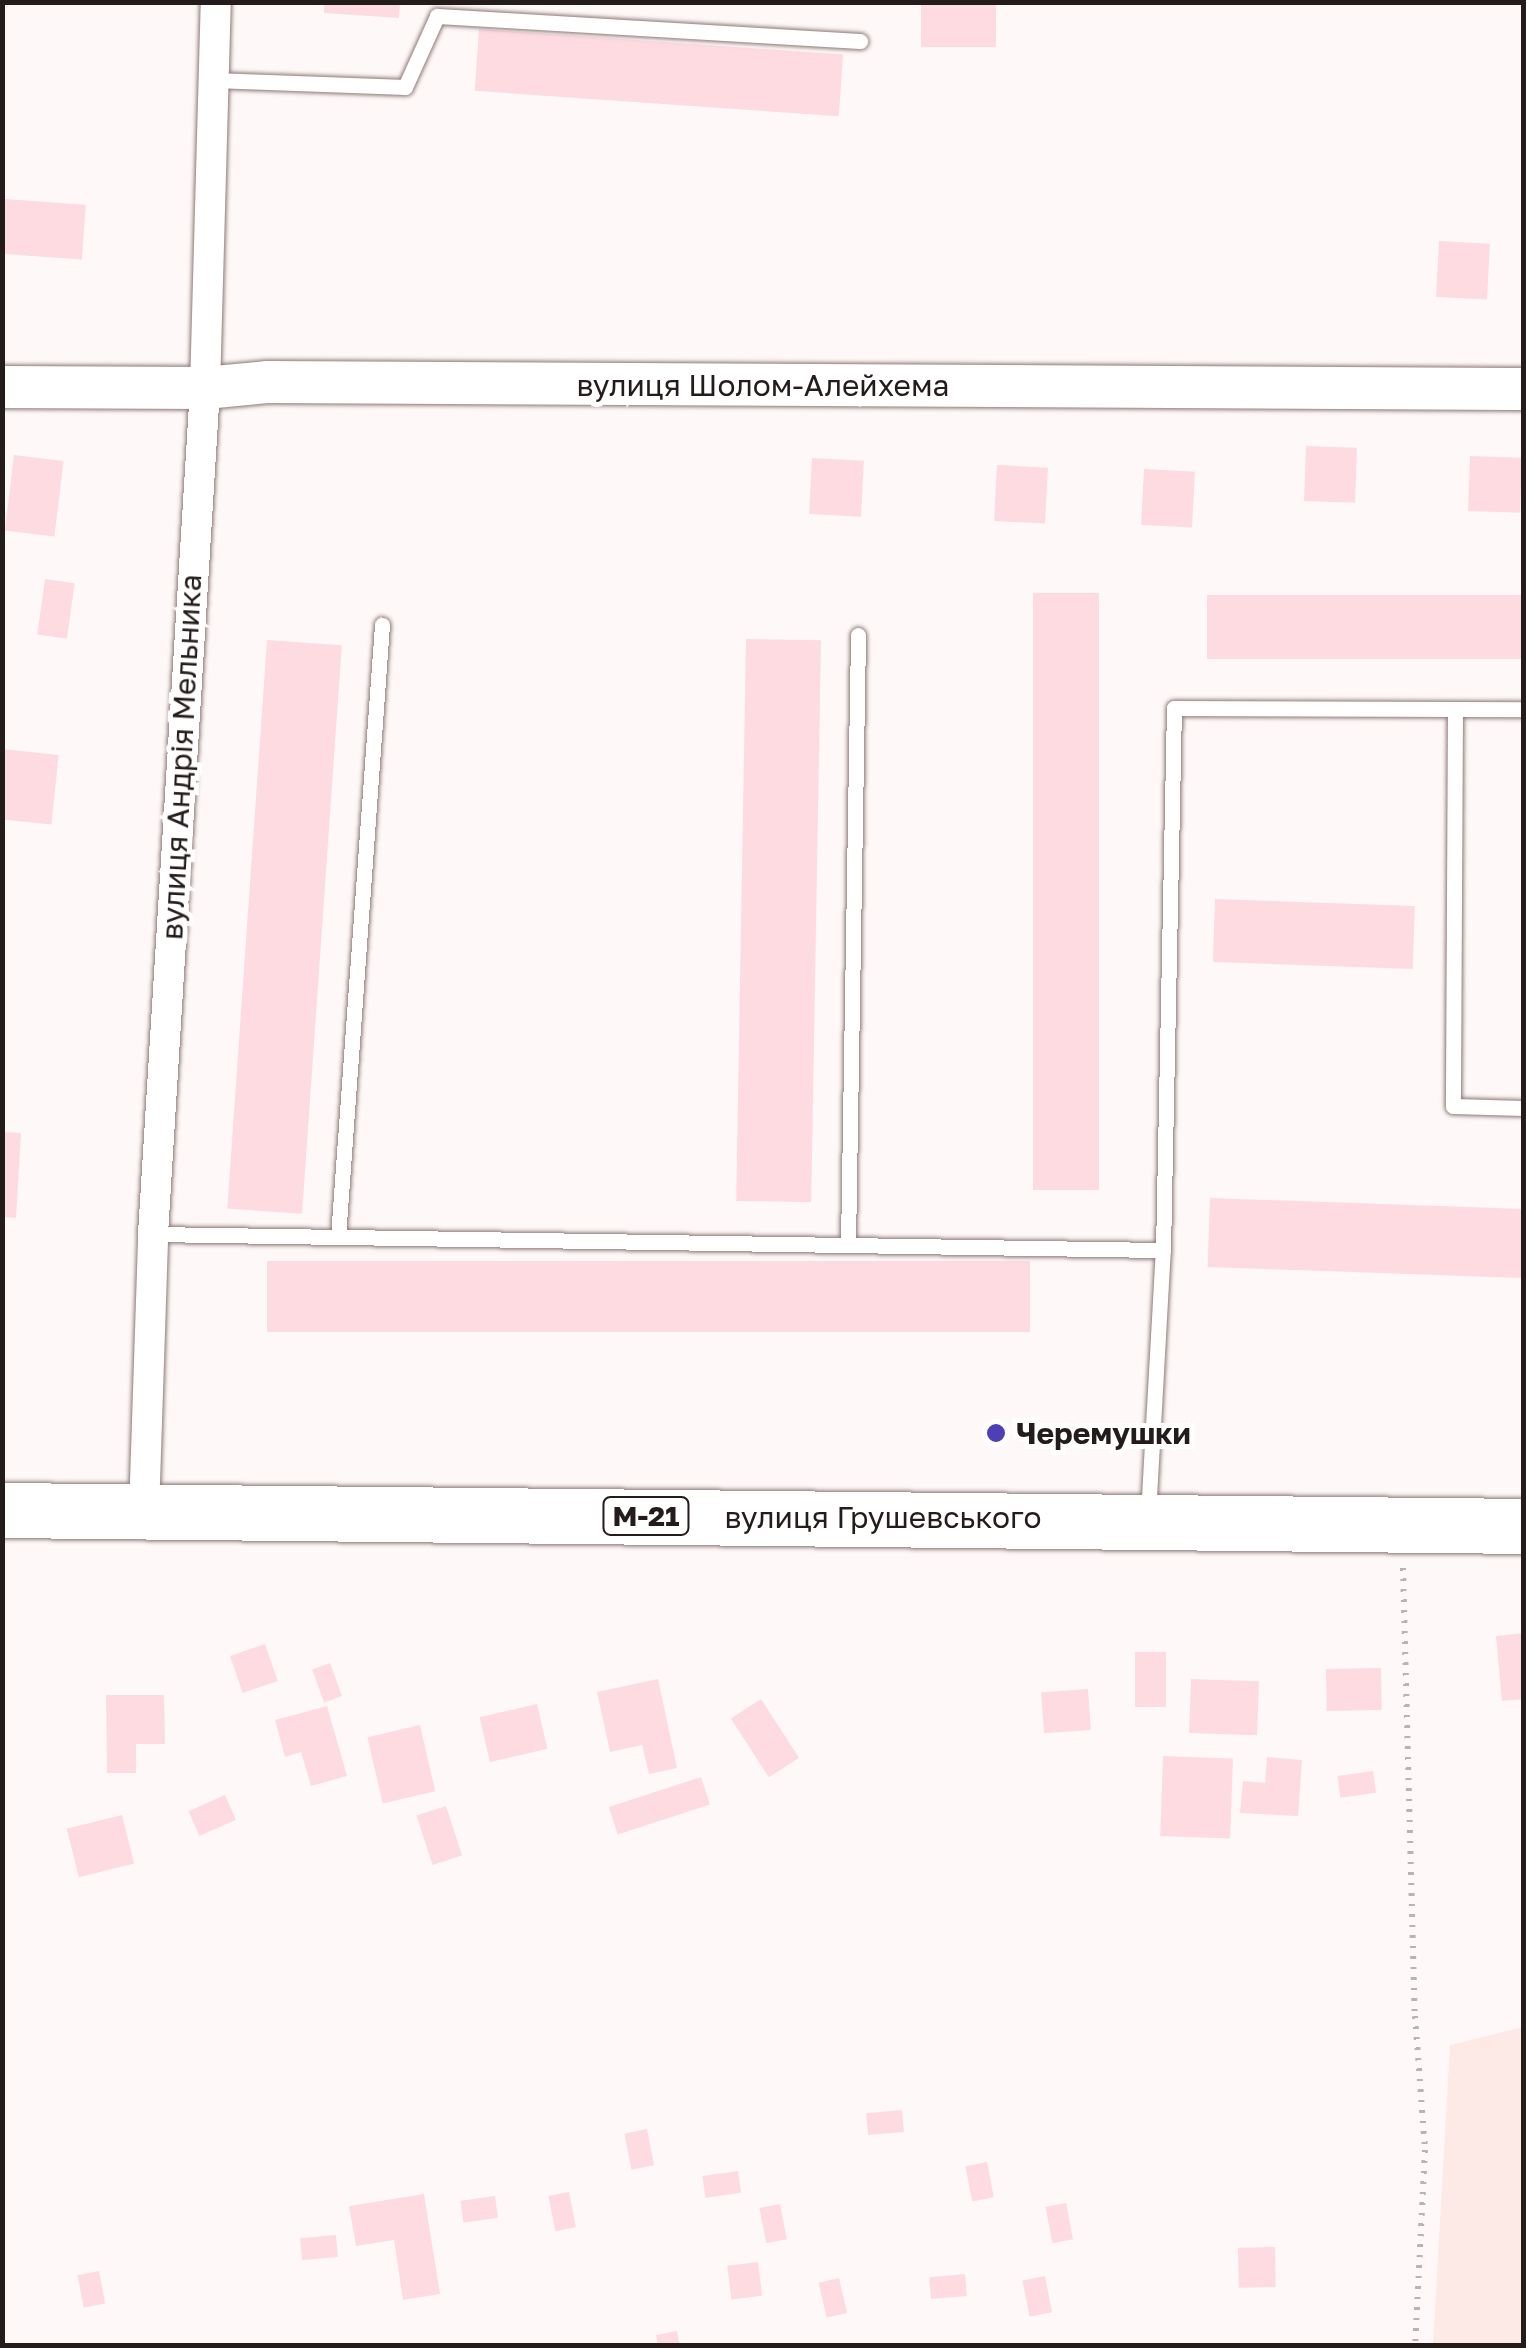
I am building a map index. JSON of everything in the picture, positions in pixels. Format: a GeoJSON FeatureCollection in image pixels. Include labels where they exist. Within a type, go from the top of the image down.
{"type":"FeatureCollection","features":[{"type":"Feature","properties":{"kind":"highway","name":"вулиця Грушевського"},"geometry":{"type":"LineString","coordinates":[[2,1510],[1524,1526]]}},
{"type":"Feature","properties":{"kind":"street","name":"вулиця Андрія Мельника"},"geometry":{"type":"LineString","coordinates":[[144,1512],[153,1234],[205,388],[216,2]]}},
{"type":"Feature","properties":{"kind":"street","name":"вулиця Шолом-Алейхема"},"geometry":{"type":"LineString","coordinates":[[2,387],[205,388],[266,382],[1524,390]]}},
{"type":"Feature","properties":{"kind":"lane"},"geometry":{"type":"LineString","coordinates":[[214,80],[405,87],[437,16],[860,41]]}},
{"type":"Feature","properties":{"kind":"lane"},"geometry":{"type":"LineString","coordinates":[[338,1237],[382,625]]}},
{"type":"Feature","properties":{"kind":"lane"},"geometry":{"type":"LineString","coordinates":[[848,1246],[858,635]]}},
{"type":"Feature","properties":{"kind":"lane"},"geometry":{"type":"LineString","coordinates":[[1147,1520],[1164,1250],[1174,708],[1524,710]]}},
{"type":"Feature","properties":{"kind":"lane"},"geometry":{"type":"LineString","coordinates":[[1455,709],[1453,1106],[1524,1108]]}},
{"type":"Feature","properties":{"kind":"lane"},"geometry":{"type":"LineString","coordinates":[[153,1234],[1164,1250]]}},
{"type":"Feature","properties":{"kind":"path"},"geometry":{"type":"LineString","coordinates":[[1404,1526],[1403,1630],[1413,1836],[1415,2016],[1425,2150],[1415,2346]]}},
{"type":"Feature","properties":{"kind":"shaded area"},"geometry":{"type":"Polygon","coordinates":[[[1523,2027],[1523,2345],[1433,2345],[1450,2045],[1523,2027]]]}},
{"type":"Feature","properties":{"kind":"building"},"geometry":{"type":"Polygon","coordinates":[[[324,2],[400,2],[399,18],[324,13],[324,2]]]}},
{"type":"Feature","properties":{"kind":"building"},"geometry":{"type":"Polygon","coordinates":[[[921,2],[996,2],[996,47],[921,47],[921,2]]]}},
{"type":"Feature","properties":{"kind":"building"},"geometry":{"type":"Polygon","coordinates":[[[479,29],[843,54],[839,116],[475,91],[479,29]]]}},
{"type":"Feature","properties":{"kind":"building"},"geometry":{"type":"Polygon","coordinates":[[[5,199],[86,205],[82,260],[2,254],[5,199]]]}},
{"type":"Feature","properties":{"kind":"building"},"geometry":{"type":"Polygon","coordinates":[[[1439,241],[1490,244],[1487,300],[1436,297],[1439,241]]]}},
{"type":"Feature","properties":{"kind":"building"},"geometry":{"type":"Polygon","coordinates":[[[1306,446],[1357,448],[1355,503],[1304,501],[1306,446]]]}},
{"type":"Feature","properties":{"kind":"building"},"geometry":{"type":"Polygon","coordinates":[[[14,455],[64,461],[54,537],[5,530],[14,455]]]}},
{"type":"Feature","properties":{"kind":"building"},"geometry":{"type":"Polygon","coordinates":[[[1470,456],[1522,458],[1520,513],[1468,511],[1470,456]]]}},
{"type":"Feature","properties":{"kind":"building"},"geometry":{"type":"Polygon","coordinates":[[[812,458],[864,461],[861,517],[809,514],[812,458]]]}},
{"type":"Feature","properties":{"kind":"building"},"geometry":{"type":"Polygon","coordinates":[[[997,465],[1048,468],[1045,524],[994,521],[997,465]]]}},
{"type":"Feature","properties":{"kind":"building"},"geometry":{"type":"Polygon","coordinates":[[[1144,469],[1195,472],[1192,528],[1141,525],[1144,469]]]}},
{"type":"Feature","properties":{"kind":"building"},"geometry":{"type":"Polygon","coordinates":[[[45,579],[75,583],[67,639],[37,634],[45,579]]]}},
{"type":"Feature","properties":{"kind":"building"},"geometry":{"type":"Polygon","coordinates":[[[1033,593],[1099,593],[1099,1190],[1033,1190],[1033,593]]]}},
{"type":"Feature","properties":{"kind":"building"},"geometry":{"type":"Polygon","coordinates":[[[1207,595],[1524,595],[1524,659],[1207,659],[1207,595]]]}},
{"type":"Feature","properties":{"kind":"building"},"geometry":{"type":"Polygon","coordinates":[[[746,639],[821,640],[811,1202],[736,1201],[746,639]]]}},
{"type":"Feature","properties":{"kind":"building"},"geometry":{"type":"Polygon","coordinates":[[[267,640],[342,645],[302,1214],[227,1209],[267,640]]]}},
{"type":"Feature","properties":{"kind":"building"},"geometry":{"type":"Polygon","coordinates":[[[2,749],[59,755],[51,825],[2,819],[2,749]]]}},
{"type":"Feature","properties":{"kind":"building"},"geometry":{"type":"Polygon","coordinates":[[[1215,899],[1415,906],[1413,969],[1213,962],[1215,899]]]}},
{"type":"Feature","properties":{"kind":"building"},"geometry":{"type":"Polygon","coordinates":[[[2,1132],[21,1133],[16,1218],[2,1217],[2,1132]]]}},
{"type":"Feature","properties":{"kind":"building"},"geometry":{"type":"Polygon","coordinates":[[[1210,1198],[1524,1209],[1521,1278],[1208,1267],[1210,1198]]]}},
{"type":"Feature","properties":{"kind":"building"},"geometry":{"type":"Polygon","coordinates":[[[267,1261],[1030,1261],[1030,1332],[267,1332],[267,1261]]]}},
{"type":"Feature","properties":{"kind":"building"},"geometry":{"type":"Polygon","coordinates":[[[1524,1633],[1524,1699],[1502,1701],[1496,1636],[1524,1633]]]}},
{"type":"Feature","properties":{"kind":"building"},"geometry":{"type":"Polygon","coordinates":[[[265,1644],[278,1681],[243,1693],[230,1656],[265,1644]]]}},
{"type":"Feature","properties":{"kind":"building"},"geometry":{"type":"Polygon","coordinates":[[[1135,1652],[1166,1652],[1166,1707],[1135,1707],[1135,1652]]]}},
{"type":"Feature","properties":{"kind":"building"},"geometry":{"type":"Polygon","coordinates":[[[330,1663],[342,1696],[324,1702],[312,1669],[330,1663]]]}},
{"type":"Feature","properties":{"kind":"building"},"geometry":{"type":"Polygon","coordinates":[[[1381,1668],[1382,1710],[1327,1711],[1326,1669],[1381,1668]]]}},
{"type":"Feature","properties":{"kind":"building"},"geometry":{"type":"Polygon","coordinates":[[[658,1679],[677,1768],[649,1774],[642,1745],[610,1752],[597,1692],[658,1679]]]}},
{"type":"Feature","properties":{"kind":"building"},"geometry":{"type":"Polygon","coordinates":[[[1191,1679],[1259,1681],[1257,1735],[1189,1733],[1191,1679]]]}},
{"type":"Feature","properties":{"kind":"building"},"geometry":{"type":"Polygon","coordinates":[[[1088,1689],[1091,1730],[1044,1733],[1041,1692],[1088,1689]]]}},
{"type":"Feature","properties":{"kind":"building"},"geometry":{"type":"Polygon","coordinates":[[[106,1695],[164,1695],[165,1744],[136,1744],[136,1773],[107,1773],[106,1695]]]}},
{"type":"Feature","properties":{"kind":"building"},"geometry":{"type":"Polygon","coordinates":[[[761,1699],[799,1758],[769,1777],[731,1719],[761,1699]]]}},
{"type":"Feature","properties":{"kind":"building"},"geometry":{"type":"Polygon","coordinates":[[[537,1704],[547,1749],[490,1762],[480,1717],[537,1704]]]}},
{"type":"Feature","properties":{"kind":"building"},"geometry":{"type":"Polygon","coordinates":[[[327,1706],[347,1776],[311,1786],[301,1752],[285,1757],[275,1720],[327,1706]]]}},
{"type":"Feature","properties":{"kind":"building"},"geometry":{"type":"Polygon","coordinates":[[[420,1725],[435,1791],[383,1803],[367,1737],[420,1725]]]}},
{"type":"Feature","properties":{"kind":"building"},"geometry":{"type":"Polygon","coordinates":[[[1163,1756],[1233,1758],[1230,1838],[1160,1836],[1163,1756]]]}},
{"type":"Feature","properties":{"kind":"building"},"geometry":{"type":"Polygon","coordinates":[[[1267,1757],[1302,1760],[1298,1816],[1240,1813],[1243,1781],[1265,1783],[1267,1757]]]}},
{"type":"Feature","properties":{"kind":"building"},"geometry":{"type":"Polygon","coordinates":[[[1373,1771],[1376,1793],[1340,1798],[1337,1776],[1373,1771]]]}},
{"type":"Feature","properties":{"kind":"building"},"geometry":{"type":"Polygon","coordinates":[[[701,1777],[710,1805],[618,1835],[609,1807],[701,1777]]]}},
{"type":"Feature","properties":{"kind":"building"},"geometry":{"type":"Polygon","coordinates":[[[225,1795],[236,1820],[199,1836],[188,1811],[225,1795]]]}},
{"type":"Feature","properties":{"kind":"building"},"geometry":{"type":"Polygon","coordinates":[[[446,1806],[462,1855],[433,1865],[417,1816],[446,1806]]]}},
{"type":"Feature","properties":{"kind":"building"},"geometry":{"type":"Polygon","coordinates":[[[122,1815],[134,1864],[79,1877],[67,1829],[122,1815]]]}},
{"type":"Feature","properties":{"kind":"building"},"geometry":{"type":"Polygon","coordinates":[[[902,2110],[904,2132],[868,2135],[866,2113],[902,2110]]]}},
{"type":"Feature","properties":{"kind":"building"},"geometry":{"type":"Polygon","coordinates":[[[647,2129],[654,2165],[631,2170],[624,2133],[647,2129]]]}},
{"type":"Feature","properties":{"kind":"building"},"geometry":{"type":"Polygon","coordinates":[[[987,2162],[994,2197],[972,2202],[965,2166],[987,2162]]]}},
{"type":"Feature","properties":{"kind":"building"},"geometry":{"type":"Polygon","coordinates":[[[738,2171],[741,2193],[705,2198],[702,2176],[738,2171]]]}},
{"type":"Feature","properties":{"kind":"building"},"geometry":{"type":"Polygon","coordinates":[[[569,2192],[576,2227],[555,2231],[548,2196],[569,2192]]]}},
{"type":"Feature","properties":{"kind":"building"},"geometry":{"type":"Polygon","coordinates":[[[424,2194],[440,2294],[403,2300],[394,2240],[356,2246],[349,2206],[424,2194]]]}},
{"type":"Feature","properties":{"kind":"building"},"geometry":{"type":"Polygon","coordinates":[[[495,2196],[498,2218],[463,2223],[460,2201],[495,2196]]]}},
{"type":"Feature","properties":{"kind":"building"},"geometry":{"type":"Polygon","coordinates":[[[1066,2203],[1073,2239],[1052,2243],[1045,2207],[1066,2203]]]}},
{"type":"Feature","properties":{"kind":"building"},"geometry":{"type":"Polygon","coordinates":[[[780,2204],[787,2239],[766,2243],[759,2208],[780,2204]]]}},
{"type":"Feature","properties":{"kind":"building"},"geometry":{"type":"Polygon","coordinates":[[[336,2235],[338,2257],[302,2260],[300,2238],[336,2235]]]}},
{"type":"Feature","properties":{"kind":"building"},"geometry":{"type":"Polygon","coordinates":[[[1275,2247],[1276,2287],[1239,2288],[1238,2248],[1275,2247]]]}},
{"type":"Feature","properties":{"kind":"building"},"geometry":{"type":"Polygon","coordinates":[[[758,2262],[762,2296],[731,2300],[727,2266],[758,2262]]]}},
{"type":"Feature","properties":{"kind":"building"},"geometry":{"type":"Polygon","coordinates":[[[99,2271],[105,2303],[84,2308],[77,2275],[99,2271]]]}},
{"type":"Feature","properties":{"kind":"building"},"geometry":{"type":"Polygon","coordinates":[[[965,2274],[967,2296],[931,2299],[929,2277],[965,2274]]]}},
{"type":"Feature","properties":{"kind":"building"},"geometry":{"type":"Polygon","coordinates":[[[1045,2276],[1052,2312],[1029,2317],[1022,2280],[1045,2276]]]}},
{"type":"Feature","properties":{"kind":"building"},"geometry":{"type":"Polygon","coordinates":[[[839,2278],[847,2313],[827,2318],[819,2283],[839,2278]]]}},
{"type":"Feature","properties":{"kind":"building"},"geometry":{"type":"Polygon","coordinates":[[[677,2331],[680,2346],[658,2346],[656,2335],[677,2331]]]}},
{"type":"Feature","properties":{"kind":"place","name":"Черемушки"},"geometry":{"type":"Point","coordinates":[996,1433]}}]}
